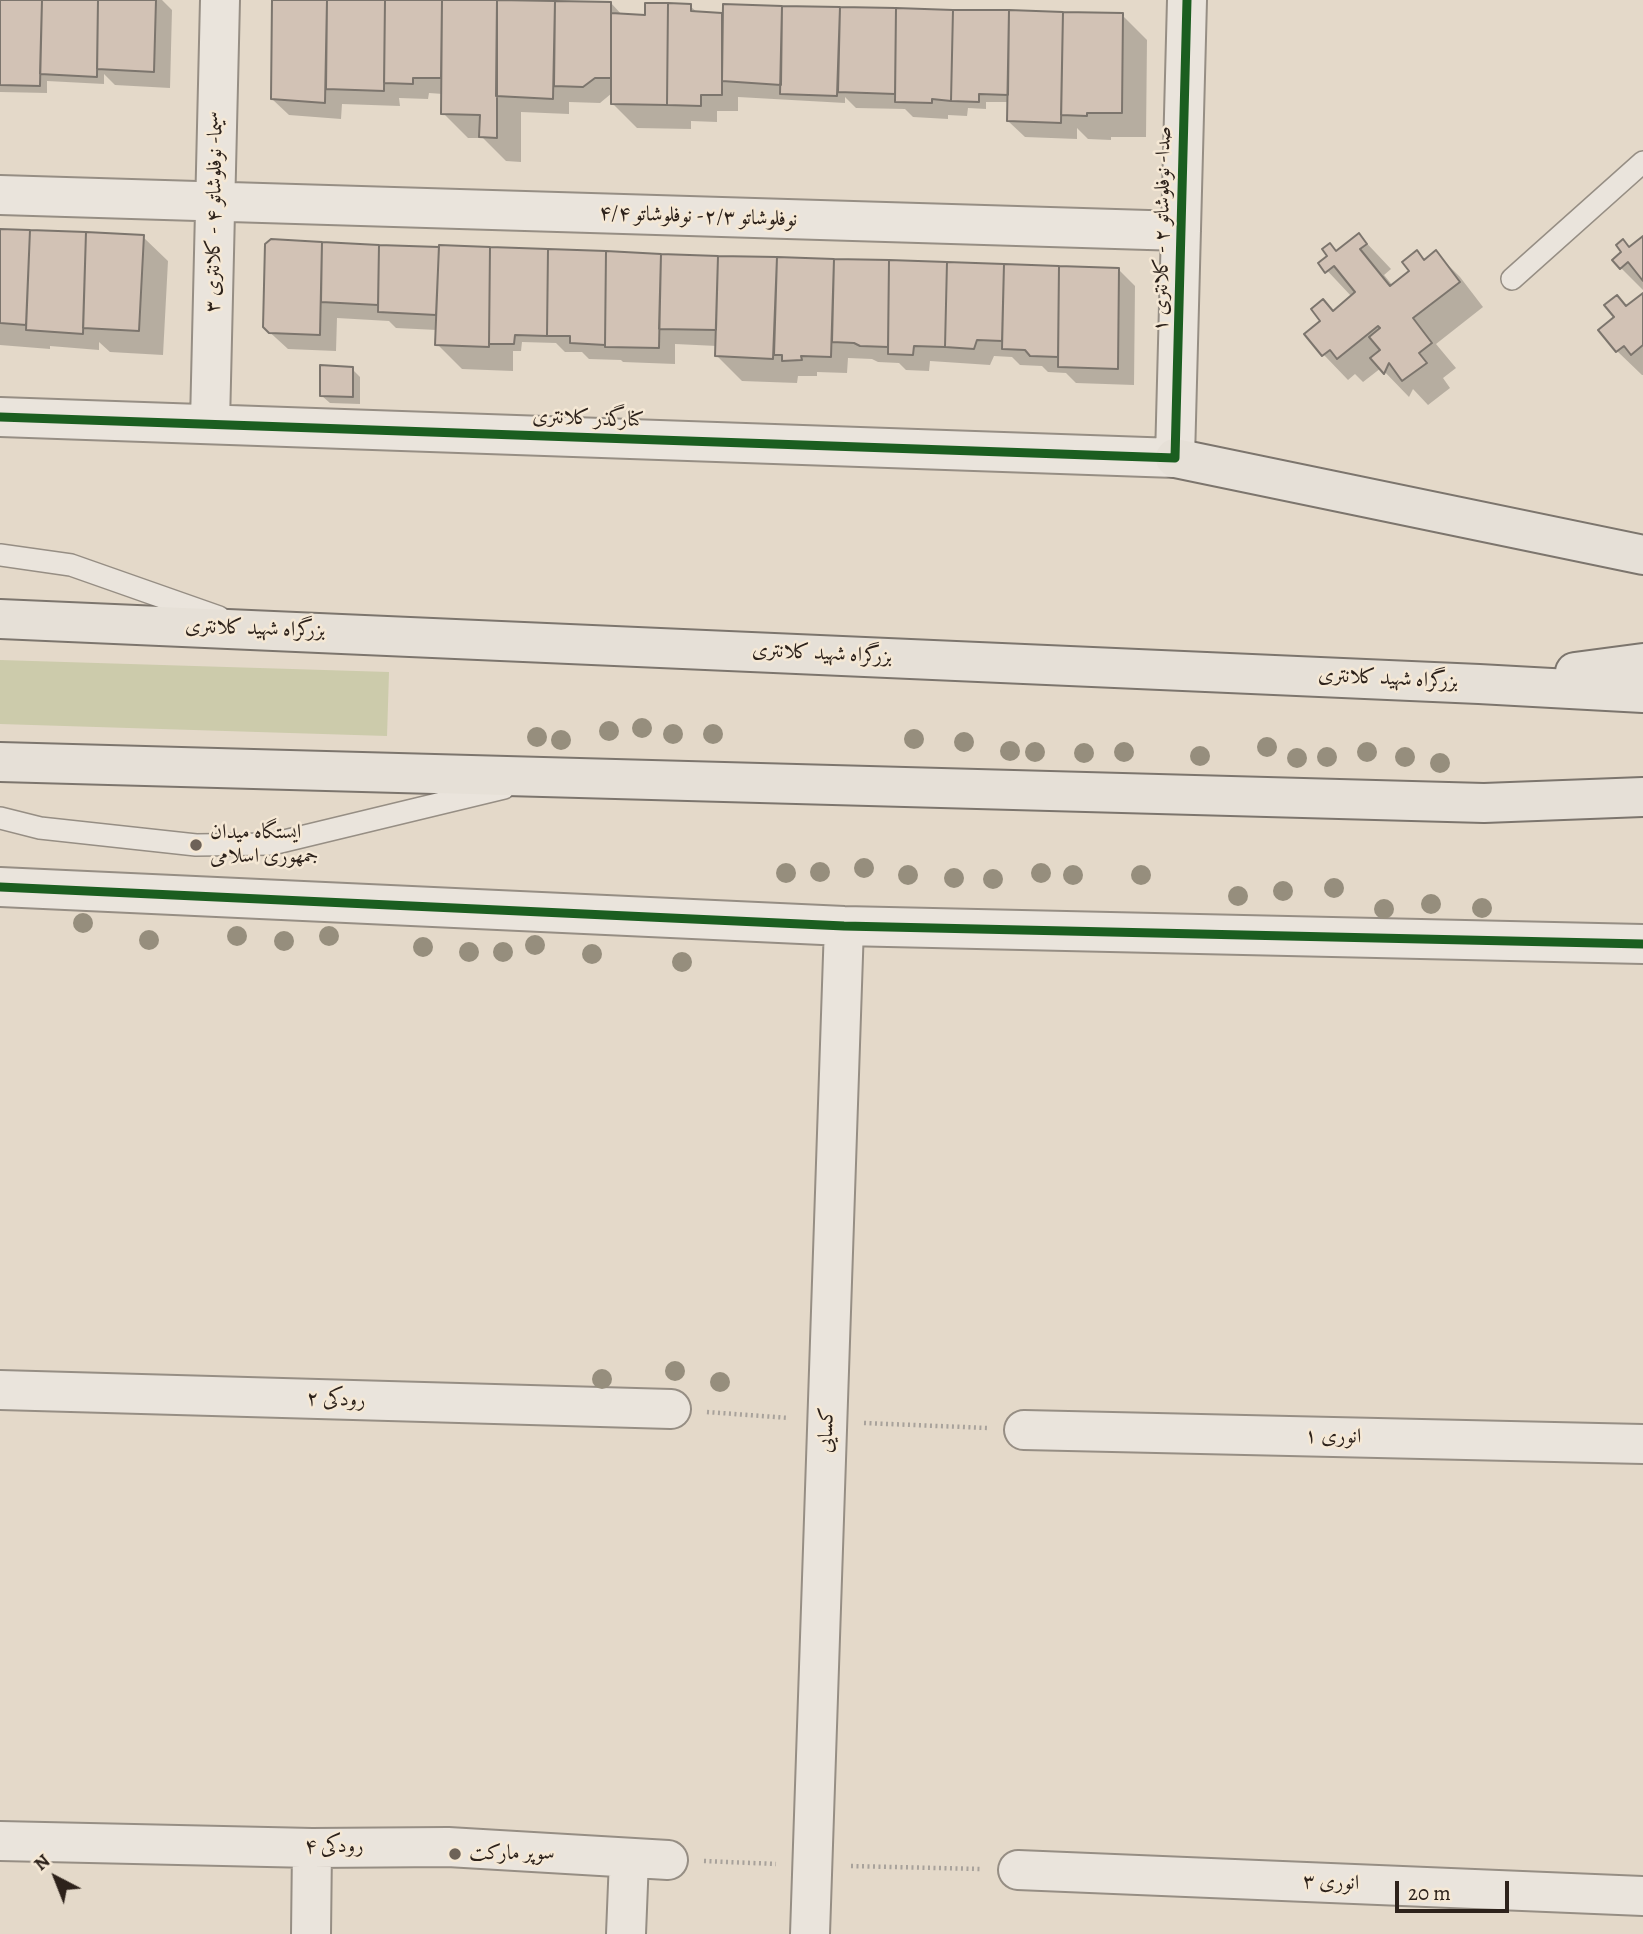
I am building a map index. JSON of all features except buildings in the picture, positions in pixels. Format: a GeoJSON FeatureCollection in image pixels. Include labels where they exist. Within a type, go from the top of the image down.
{"type":"FeatureCollection","features":[{"type":"Feature","properties":{"kind":"highway"},"geometry":{"type":"LineString","coordinates":[[1175,458],[1643,555]]}},
{"type":"Feature","properties":{"kind":"highway","name":"بزرگراه شهید کلانتری"},"geometry":{"type":"LineString","coordinates":[[0,619],[1643,693]]}},
{"type":"Feature","properties":{"kind":"highway"},"geometry":{"type":"LineString","coordinates":[[1479,684],[1643,663]]}},
{"type":"Feature","properties":{"kind":"highway"},"geometry":{"type":"LineString","coordinates":[[0,762],[1484,803],[1643,797]]}},
{"type":"Feature","properties":{"kind":"highway"},"geometry":{"type":"LineString","coordinates":[[1484,803],[1643,821]]}},
{"type":"Feature","properties":{"kind":"street","name":"سیما- نوفلوشاتو ۴ - کلانتری ۳"},"geometry":{"type":"LineString","coordinates":[[210,423],[220,0]]}},
{"type":"Feature","properties":{"kind":"street","name":"صدا- نوفلوشاتو ۲ - کلانتری ۱"},"geometry":{"type":"LineString","coordinates":[[1175,458],[1187,0]]}},
{"type":"Feature","properties":{"kind":"street","name":"نوفلوشاتو ۲/۳- نوفلوشاتو ۴/۴"},"geometry":{"type":"LineString","coordinates":[[0,195],[1181,232]]}},
{"type":"Feature","properties":{"kind":"street","name":"کنارگذر کلانتری"},"geometry":{"type":"LineString","coordinates":[[0,417],[1175,458]]}},
{"type":"Feature","properties":{"kind":"street"},"geometry":{"type":"LineString","coordinates":[[0,887],[844,926],[1643,944]]}},
{"type":"Feature","properties":{"kind":"street","name":"کسایی"},"geometry":{"type":"LineString","coordinates":[[810,1934],[844,926]]}},
{"type":"Feature","properties":{"kind":"street","name":"رودکی ۲"},"geometry":{"type":"LineString","coordinates":[[0,1390],[671,1409]]}},
{"type":"Feature","properties":{"kind":"street","name":"انوری ۱"},"geometry":{"type":"LineString","coordinates":[[1024,1430],[1643,1444]]}},
{"type":"Feature","properties":{"kind":"street","name":"رودکی ۴"},"geometry":{"type":"LineString","coordinates":[[0,1841],[312,1848],[447,1847],[668,1860]]}},
{"type":"Feature","properties":{"kind":"street"},"geometry":{"type":"LineString","coordinates":[[311,1934],[312,1848]]}},
{"type":"Feature","properties":{"kind":"street"},"geometry":{"type":"LineString","coordinates":[[626,1934],[629,1859]]}},
{"type":"Feature","properties":{"kind":"street","name":"انوری ۳"},"geometry":{"type":"LineString","coordinates":[[1018,1870],[1643,1896]]}},
{"type":"Feature","properties":{"kind":"lane"},"geometry":{"type":"LineString","coordinates":[[1511,279],[1643,162]]}},
{"type":"Feature","properties":{"kind":"lane"},"geometry":{"type":"LineString","coordinates":[[0,555],[71,565],[254,629]]}},
{"type":"Feature","properties":{"kind":"lane"},"geometry":{"type":"LineString","coordinates":[[0,818],[40,828],[196,845],[272,844],[544,778]]}},
{"type":"Feature","properties":{"kind":"green space"},"geometry":{"type":"Polygon","coordinates":[[[0,660],[389,672],[387,736],[0,724],[0,660]]]}},
{"type":"Feature","properties":{"kind":"cycle path"},"geometry":{"type":"LineString","coordinates":[[0,417],[1175,458],[1187,0]]}},
{"type":"Feature","properties":{"kind":"cycle path"},"geometry":{"type":"LineString","coordinates":[[0,887],[844,926],[1643,944]]}},
{"type":"Feature","properties":{"kind":"place","name":"ایستگاه میدان جمهوری اسلامی"},"geometry":{"type":"Point","coordinates":[196,845]}},
{"type":"Feature","properties":{"kind":"place","name":"سوپر مارکت"},"geometry":{"type":"Point","coordinates":[455,1854]}}]}
